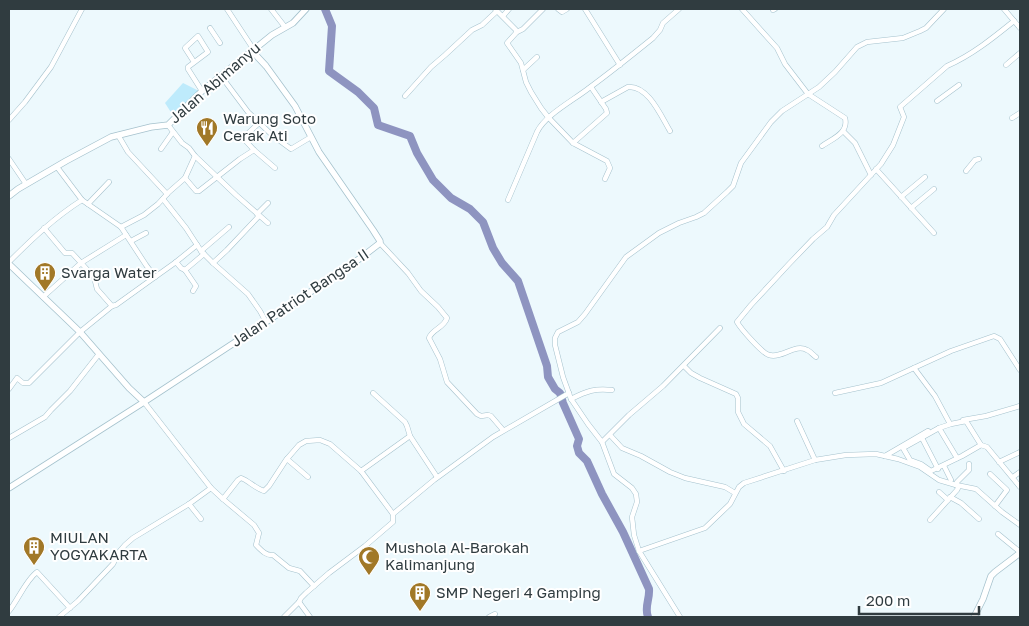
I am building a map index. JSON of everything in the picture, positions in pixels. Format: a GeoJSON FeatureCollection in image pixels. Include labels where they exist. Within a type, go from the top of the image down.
{"type":"FeatureCollection","features":[{"type":"Feature","properties":{"kind":"street"},"geometry":{"type":"LineString","coordinates":[[9,120],[52,67],[82,9]]}},
{"type":"Feature","properties":{"kind":"street"},"geometry":{"type":"LineString","coordinates":[[236,9],[228,11],[253,50],[266,66]]}},
{"type":"Feature","properties":{"kind":"street"},"geometry":{"type":"LineString","coordinates":[[271,9],[285,27]]}},
{"type":"Feature","properties":{"kind":"street","name":"Jalan Abimanyu"},"geometry":{"type":"LineString","coordinates":[[9,196],[57,166],[111,137],[151,127],[168,125],[202,91],[272,34],[293,23],[306,9]]}},
{"type":"Feature","properties":{"kind":"street"},"geometry":{"type":"LineString","coordinates":[[503,16],[509,9]]}},
{"type":"Feature","properties":{"kind":"street"},"geometry":{"type":"LineString","coordinates":[[542,9],[507,43],[519,59],[528,86],[548,118],[573,142],[607,161],[610,168],[604,179]]}},
{"type":"Feature","properties":{"kind":"street"},"geometry":{"type":"LineString","coordinates":[[558,9],[562,12],[567,9]]}},
{"type":"Feature","properties":{"kind":"street"},"geometry":{"type":"LineString","coordinates":[[585,9],[620,65]]}},
{"type":"Feature","properties":{"kind":"street"},"geometry":{"type":"LineString","coordinates":[[508,200],[540,126],[653,38],[663,23],[679,9]]}},
{"type":"Feature","properties":{"kind":"street"},"geometry":{"type":"LineString","coordinates":[[742,9],[777,48],[785,64],[808,94],[843,116],[846,121],[843,131],[822,146]]}},
{"type":"Feature","properties":{"kind":"street"},"geometry":{"type":"LineString","coordinates":[[680,617],[639,551],[634,535],[632,517],[637,502],[636,494],[632,488],[614,474],[602,442],[570,396],[555,345],[556,335],[558,332],[578,322],[626,257],[659,233],[704,213],[728,192],[733,186],[741,163],[771,122],[782,111],[808,94],[835,72],[857,47],[867,42],[903,38],[920,31],[926,28],[944,9]]}},
{"type":"Feature","properties":{"kind":"street"},"geometry":{"type":"LineString","coordinates":[[1004,9],[1020,28]]}},
{"type":"Feature","properties":{"kind":"street"},"geometry":{"type":"LineString","coordinates":[[404,96],[431,67],[472,30],[482,25],[496,10],[517,32]]}},
{"type":"Feature","properties":{"kind":"street"},"geometry":{"type":"LineString","coordinates":[[816,357],[802,348],[791,350],[778,356],[769,355],[762,350],[737,322],[750,305],[789,264],[813,239],[828,227],[834,216],[888,154],[904,117],[900,107],[948,66],[978,49],[1014,22]]}},
{"type":"Feature","properties":{"kind":"street"},"geometry":{"type":"LineString","coordinates":[[210,28],[220,43]]}},
{"type":"Feature","properties":{"kind":"street"},"geometry":{"type":"LineString","coordinates":[[194,62],[185,48],[200,34],[208,52],[188,67],[188,69],[202,91]]}},
{"type":"Feature","properties":{"kind":"street"},"geometry":{"type":"LineString","coordinates":[[260,45],[260,54],[266,66]]}},
{"type":"Feature","properties":{"kind":"street"},"geometry":{"type":"LineString","coordinates":[[1006,65],[1020,53]]}},
{"type":"Feature","properties":{"kind":"street"},"geometry":{"type":"LineString","coordinates":[[523,70],[537,57]]}},
{"type":"Feature","properties":{"kind":"street","name":"Jalan Patriot Bangsa II"},"geometry":{"type":"LineString","coordinates":[[9,488],[266,322],[380,243],[319,152],[296,106],[266,66]]}},
{"type":"Feature","properties":{"kind":"street"},"geometry":{"type":"LineString","coordinates":[[221,76],[248,112],[292,149],[311,137]]}},
{"type":"Feature","properties":{"kind":"street"},"geometry":{"type":"LineString","coordinates":[[937,101],[959,85]]}},
{"type":"Feature","properties":{"kind":"street"},"geometry":{"type":"LineString","coordinates":[[573,142],[606,114],[607,110],[590,87]]}},
{"type":"Feature","properties":{"kind":"street"},"geometry":{"type":"LineString","coordinates":[[601,102],[628,87],[639,89],[650,99],[670,131]]}},
{"type":"Feature","properties":{"kind":"street"},"geometry":{"type":"LineString","coordinates":[[1012,118],[1020,113]]}},
{"type":"Feature","properties":{"kind":"street"},"geometry":{"type":"LineString","coordinates":[[260,122],[243,138],[276,168]]}},
{"type":"Feature","properties":{"kind":"street"},"geometry":{"type":"LineString","coordinates":[[168,125],[182,143],[268,223]]}},
{"type":"Feature","properties":{"kind":"street"},"geometry":{"type":"LineString","coordinates":[[843,131],[855,143],[871,175]]}},
{"type":"Feature","properties":{"kind":"street"},"geometry":{"type":"LineString","coordinates":[[161,149],[174,132]]}},
{"type":"Feature","properties":{"kind":"street"},"geometry":{"type":"LineString","coordinates":[[118,135],[128,152],[165,196],[203,252],[212,263],[248,294],[266,322]]}},
{"type":"Feature","properties":{"kind":"street"},"geometry":{"type":"LineString","coordinates":[[185,178],[198,191],[254,150]]}},
{"type":"Feature","properties":{"kind":"street"},"geometry":{"type":"LineString","coordinates":[[121,227],[144,215],[185,178],[196,156]]}},
{"type":"Feature","properties":{"kind":"street"},"geometry":{"type":"LineString","coordinates":[[9,159],[26,184]]}},
{"type":"Feature","properties":{"kind":"street"},"geometry":{"type":"LineString","coordinates":[[966,171],[975,160],[979,159]]}},
{"type":"Feature","properties":{"kind":"street"},"geometry":{"type":"LineString","coordinates":[[57,166],[82,200],[121,227],[155,278]]}},
{"type":"Feature","properties":{"kind":"street"},"geometry":{"type":"LineString","coordinates":[[876,169],[934,233]]}},
{"type":"Feature","properties":{"kind":"street"},"geometry":{"type":"LineString","coordinates":[[901,197],[925,176]]}},
{"type":"Feature","properties":{"kind":"street"},"geometry":{"type":"LineString","coordinates":[[88,204],[109,182]]}},
{"type":"Feature","properties":{"kind":"street"},"geometry":{"type":"LineString","coordinates":[[911,208],[934,189]]}},
{"type":"Feature","properties":{"kind":"street"},"geometry":{"type":"LineString","coordinates":[[82,200],[44,228],[9,263],[80,332],[129,388],[144,402],[211,488],[254,525],[259,533],[256,546],[269,556],[277,558],[286,566],[300,571],[314,586]]}},
{"type":"Feature","properties":{"kind":"street"},"geometry":{"type":"LineString","coordinates":[[212,263],[227,250],[268,203]]}},
{"type":"Feature","properties":{"kind":"street"},"geometry":{"type":"LineString","coordinates":[[185,270],[229,227]]}},
{"type":"Feature","properties":{"kind":"street"},"geometry":{"type":"LineString","coordinates":[[44,228],[66,253],[72,253],[94,277],[98,289],[112,306]]}},
{"type":"Feature","properties":{"kind":"street"},"geometry":{"type":"LineString","coordinates":[[131,241],[146,233]]}},
{"type":"Feature","properties":{"kind":"street"},"geometry":{"type":"LineString","coordinates":[[43,297],[81,264],[126,235]]}},
{"type":"Feature","properties":{"kind":"street"},"geometry":{"type":"LineString","coordinates":[[380,243],[447,318],[444,324],[431,334],[429,338],[440,359],[447,382],[477,414],[491,416],[503,430]]}},
{"type":"Feature","properties":{"kind":"street"},"geometry":{"type":"LineString","coordinates":[[9,389],[17,378],[23,383],[29,383],[80,332],[112,306],[155,278],[197,244]]}},
{"type":"Feature","properties":{"kind":"street"},"geometry":{"type":"LineString","coordinates":[[176,262],[185,270],[196,286],[193,291]]}},
{"type":"Feature","properties":{"kind":"street"},"geometry":{"type":"LineString","coordinates":[[602,442],[684,366],[720,328]]}},
{"type":"Feature","properties":{"kind":"street"},"geometry":{"type":"LineString","coordinates":[[835,392],[881,383],[951,351],[994,336],[1000,339],[1020,370]]}},
{"type":"Feature","properties":{"kind":"street"},"geometry":{"type":"LineString","coordinates":[[9,438],[52,410],[70,391],[99,354]]}},
{"type":"Feature","properties":{"kind":"street"},"geometry":{"type":"LineString","coordinates":[[684,366],[696,376],[736,394],[738,398],[738,412],[744,424],[770,446],[784,471]]}},
{"type":"Feature","properties":{"kind":"street"},"geometry":{"type":"LineString","coordinates":[[914,368],[935,396],[949,422]]}},
{"type":"Feature","properties":{"kind":"street"},"geometry":{"type":"LineString","coordinates":[[393,514],[437,477],[503,430],[561,398],[592,390],[612,390]]}},
{"type":"Feature","properties":{"kind":"street"},"geometry":{"type":"LineString","coordinates":[[373,393],[405,422],[410,436],[437,477]]}},
{"type":"Feature","properties":{"kind":"street"},"geometry":{"type":"LineString","coordinates":[[885,456],[937,426],[949,422],[986,416],[1020,406]]}},
{"type":"Feature","properties":{"kind":"street"},"geometry":{"type":"LineString","coordinates":[[797,421],[815,460]]}},
{"type":"Feature","properties":{"kind":"street"},"geometry":{"type":"LineString","coordinates":[[981,444],[944,466],[930,471],[921,464],[910,460],[903,448],[939,428],[966,421],[981,444],[987,448],[1020,487]]}},
{"type":"Feature","properties":{"kind":"street"},"geometry":{"type":"LineString","coordinates":[[939,428],[957,458]]}},
{"type":"Feature","properties":{"kind":"street"},"geometry":{"type":"LineString","coordinates":[[610,434],[619,446],[625,450],[641,456],[670,472],[685,478],[725,487],[735,493]]}},
{"type":"Feature","properties":{"kind":"street"},"geometry":{"type":"LineString","coordinates":[[361,471],[410,436]]}},
{"type":"Feature","properties":{"kind":"street"},"geometry":{"type":"LineString","coordinates":[[922,438],[938,469]]}},
{"type":"Feature","properties":{"kind":"street"},"geometry":{"type":"LineString","coordinates":[[223,499],[241,478],[264,491],[287,459],[303,443],[320,440],[330,444],[361,471],[393,514],[393,522],[314,586],[284,617]]}},
{"type":"Feature","properties":{"kind":"street"},"geometry":{"type":"LineString","coordinates":[[999,462],[1020,452]]}},
{"type":"Feature","properties":{"kind":"street"},"geometry":{"type":"LineString","coordinates":[[639,551],[705,528],[730,504],[735,493],[744,483],[815,460],[846,455],[876,454],[898,459],[920,467],[939,480],[976,489],[1020,525]]}},
{"type":"Feature","properties":{"kind":"street"},"geometry":{"type":"LineString","coordinates":[[287,459],[308,477]]}},
{"type":"Feature","properties":{"kind":"street"},"geometry":{"type":"LineString","coordinates":[[930,520],[949,499],[958,485],[957,482],[969,470],[969,464]]}},
{"type":"Feature","properties":{"kind":"street"},"geometry":{"type":"LineString","coordinates":[[944,466],[951,480]]}},
{"type":"Feature","properties":{"kind":"street"},"geometry":{"type":"LineString","coordinates":[[1013,478],[1020,472]]}},
{"type":"Feature","properties":{"kind":"street"},"geometry":{"type":"LineString","coordinates":[[990,474],[1007,492],[995,506]]}},
{"type":"Feature","properties":{"kind":"street"},"geometry":{"type":"LineString","coordinates":[[60,617],[113,564],[119,552],[133,538],[189,504],[211,488]]}},
{"type":"Feature","properties":{"kind":"street"},"geometry":{"type":"LineString","coordinates":[[938,492],[949,499],[961,503],[979,519]]}},
{"type":"Feature","properties":{"kind":"street"},"geometry":{"type":"LineString","coordinates":[[189,504],[201,520]]}},
{"type":"Feature","properties":{"kind":"street"},"geometry":{"type":"LineString","coordinates":[[974,617],[980,607],[991,576],[1020,552],[998,534]]}},
{"type":"Feature","properties":{"kind":"street"},"geometry":{"type":"LineString","coordinates":[[9,611],[32,576],[37,572],[70,608]]}},
{"type":"Feature","properties":{"kind":"street"},"geometry":{"type":"LineString","coordinates":[[299,602],[310,617]]}},
{"type":"Feature","properties":{"kind":"street"},"geometry":{"type":"LineString","coordinates":[[489,617],[495,614]]}},
{"type":"Feature","properties":{"kind":"shaded area"},"geometry":{"type":"Polygon","coordinates":[[[183,83],[199,91],[174,117],[165,103],[183,83]]]}},
{"type":"Feature","properties":{"kind":"waterway"},"geometry":{"type":"LineString","coordinates":[[325,9],[332,26],[329,71],[358,92],[374,108],[378,125],[410,136],[417,153],[433,180],[451,198],[470,209],[483,222],[493,248],[502,263],[518,281],[547,366],[548,377],[555,389],[560,393],[579,439],[577,446],[579,453],[587,461],[649,589],[648,617]]}},
{"type":"Feature","properties":{"kind":"place","name":"Warung Soto Cerak Ati"},"geometry":{"type":"Point","coordinates":[207,147]}},
{"type":"Feature","properties":{"kind":"place","name":"Svarga Water"},"geometry":{"type":"Point","coordinates":[45,292]}},
{"type":"Feature","properties":{"kind":"place","name":"MIULAN YOGYAKARTA"},"geometry":{"type":"Point","coordinates":[34,566]}},
{"type":"Feature","properties":{"kind":"place","name":"Mushola Al-Barokah Kalimanjung"},"geometry":{"type":"Point","coordinates":[369,576]}},
{"type":"Feature","properties":{"kind":"place","name":"SMP Negeri 4 Gamping"},"geometry":{"type":"Point","coordinates":[420,612]}}]}
